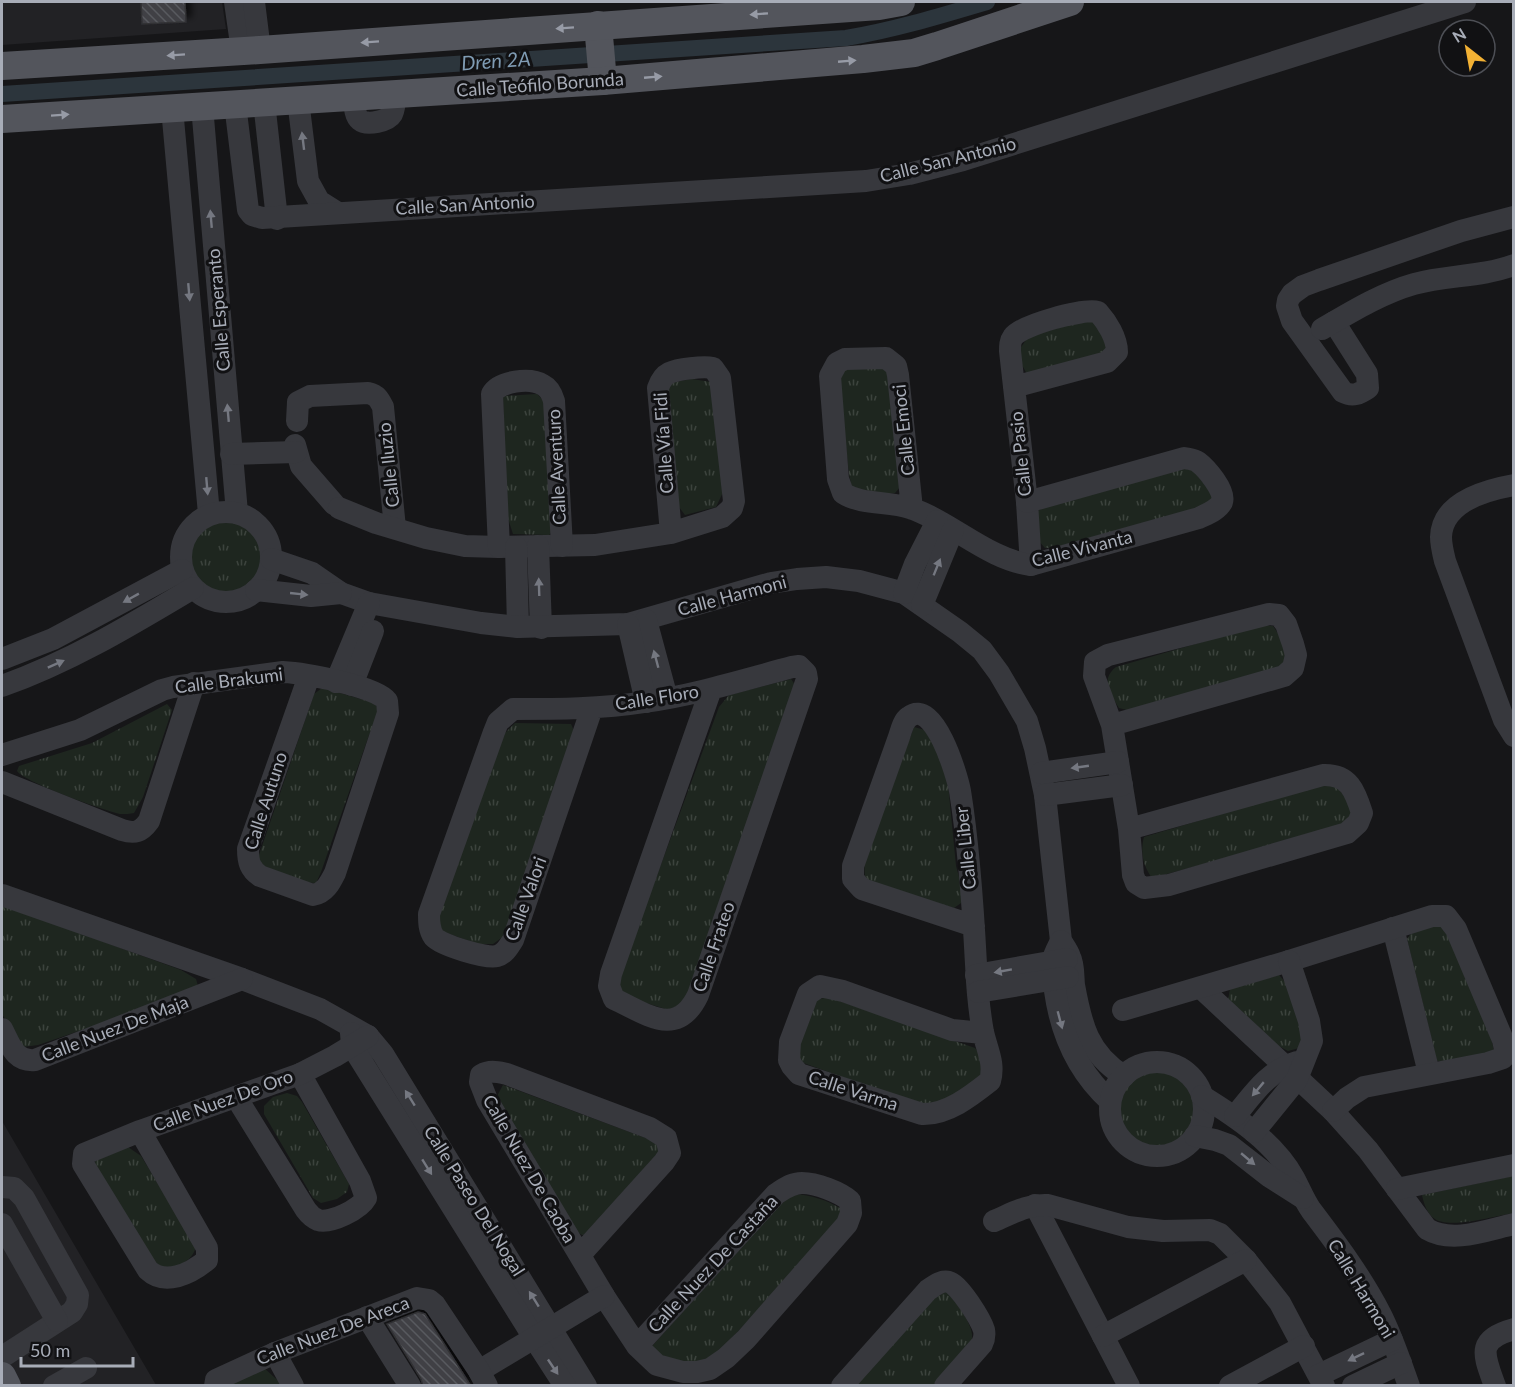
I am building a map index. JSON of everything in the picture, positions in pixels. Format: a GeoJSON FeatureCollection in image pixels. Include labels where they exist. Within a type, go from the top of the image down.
{"type":"FeatureCollection","features":[{"type":"Feature","properties":{"kind":"main road"},"geometry":{"type":"LineString","coordinates":[[2,66],[251,50],[599,33],[901,2]]}},
{"type":"Feature","properties":{"kind":"main road","name":"Calle Teófilo Borunda"},"geometry":{"type":"LineString","coordinates":[[2,119],[354,97],[603,75],[863,59],[914,52],[1070,2]]}},
{"type":"Feature","properties":{"kind":"main road"},"geometry":{"type":"LineString","coordinates":[[599,33],[603,75]]}},
{"type":"Feature","properties":{"kind":"main road"},"geometry":{"type":"LineString","coordinates":[[2,1376],[7,1386]]}},
{"type":"Feature","properties":{"kind":"street"},"geometry":{"type":"LineString","coordinates":[[235,2],[251,50]]}},
{"type":"Feature","properties":{"kind":"street"},"geometry":{"type":"LineString","coordinates":[[251,50],[254,2]]}},
{"type":"Feature","properties":{"kind":"street","name":"Calle San Antonio"},"geometry":{"type":"LineString","coordinates":[[235,104],[248,210],[257,218],[277,219],[338,213],[847,182],[909,174],[963,160],[1465,2]]}},
{"type":"Feature","properties":{"kind":"street"},"geometry":{"type":"LineString","coordinates":[[298,100],[308,181],[319,201],[338,213]]}},
{"type":"Feature","properties":{"kind":"street"},"geometry":{"type":"LineString","coordinates":[[264,102],[277,219]]}},
{"type":"Feature","properties":{"kind":"street","name":"Calle Esperanto"},"geometry":{"type":"LineString","coordinates":[[202,106],[237,513]]}},
{"type":"Feature","properties":{"kind":"street","name":"Calle Esperanto"},"geometry":{"type":"LineString","coordinates":[[172,108],[209,514]]}},
{"type":"Feature","properties":{"kind":"street"},"geometry":{"type":"LineString","coordinates":[[1334,322],[1367,374],[1368,388],[1360,394],[1350,396],[1343,392],[1292,321],[1287,306],[1292,294],[1303,286],[1461,231],[1514,217]]}},
{"type":"Feature","properties":{"kind":"street"},"geometry":{"type":"LineString","coordinates":[[1306,339],[1394,291],[1415,284],[1476,276],[1514,265]]}},
{"type":"Feature","properties":{"kind":"street","name":"Calle Pasio"},"geometry":{"type":"LineString","coordinates":[[1014,387],[1107,362],[1117,352],[1117,346],[1107,323],[1098,312],[1084,311],[1024,328],[1012,337],[1010,342],[1014,387],[1027,502],[1031,565]]}},
{"type":"Feature","properties":{"kind":"street","name":"Calle Emoci"},"geometry":{"type":"LineString","coordinates":[[843,493],[838,479],[830,376],[837,363],[845,359],[886,358],[892,361],[898,375],[912,509]]}},
{"type":"Feature","properties":{"kind":"street","name":"Calle Vía Fidi"},"geometry":{"type":"LineString","coordinates":[[671,533],[658,388],[660,382],[670,372],[706,366],[713,368],[720,378],[734,501],[728,513]]}},
{"type":"Feature","properties":{"kind":"street","name":"Calle Aventuro"},"geometry":{"type":"LineString","coordinates":[[562,546],[554,401],[547,388],[535,381],[501,385],[492,394],[518,547],[562,546],[595,545],[671,533],[712,521],[728,513]]}},
{"type":"Feature","properties":{"kind":"street","name":"Calle Iluzio"},"geometry":{"type":"LineString","coordinates":[[297,422],[298,402],[310,396],[368,393],[376,395],[383,407],[395,528]]}},
{"type":"Feature","properties":{"kind":"street","name":"Calle Iluzio"},"geometry":{"type":"LineString","coordinates":[[231,454],[295,449],[306,473],[336,506],[376,523],[426,538],[465,546],[518,547]]}},
{"type":"Feature","properties":{"kind":"street","name":"Calle Vivanta"},"geometry":{"type":"LineString","coordinates":[[843,493],[856,499],[912,509],[1009,560],[1031,565],[1198,518],[1214,510],[1221,503],[1221,490],[1198,461],[1191,459],[1175,460],[1027,502]]}},
{"type":"Feature","properties":{"kind":"street"},"geometry":{"type":"LineString","coordinates":[[1510,724],[1504,686],[1445,561],[1441,536],[1444,524],[1455,509],[1464,502],[1495,488],[1514,485]]}},
{"type":"Feature","properties":{"kind":"street"},"geometry":{"type":"LineString","coordinates":[[223,511],[237,513],[249,517],[262,530],[270,547],[271,559],[267,576],[256,590],[241,599],[224,602],[207,598],[188,579],[180,553],[185,537],[195,524],[209,514],[223,511]]}},
{"type":"Feature","properties":{"kind":"street"},"geometry":{"type":"LineString","coordinates":[[913,599],[915,564],[945,526]]}},
{"type":"Feature","properties":{"kind":"street"},"geometry":{"type":"LineString","coordinates":[[518,547],[518,627]]}},
{"type":"Feature","properties":{"kind":"street"},"geometry":{"type":"LineString","coordinates":[[518,547],[541,628]]}},
{"type":"Feature","properties":{"kind":"street","name":"Calle Harmoni"},"geometry":{"type":"LineString","coordinates":[[271,559],[312,573],[341,593],[376,604],[481,623],[518,627],[541,628],[637,622],[771,583],[797,579],[826,577],[859,581],[913,599],[982,650],[999,673],[1027,721],[1046,795],[1062,964],[1058,1010],[1068,1044],[1077,1061],[1094,1086],[1110,1101]]}},
{"type":"Feature","properties":{"kind":"street"},"geometry":{"type":"LineString","coordinates":[[2,659],[188,579]]}},
{"type":"Feature","properties":{"kind":"street"},"geometry":{"type":"LineString","coordinates":[[2,686],[97,645],[188,579]]}},
{"type":"Feature","properties":{"kind":"street","name":"Calle Harmoni"},"geometry":{"type":"LineString","coordinates":[[256,590],[311,596],[341,593]]}},
{"type":"Feature","properties":{"kind":"street"},"geometry":{"type":"LineString","coordinates":[[344,684],[376,604]]}},
{"type":"Feature","properties":{"kind":"street"},"geometry":{"type":"LineString","coordinates":[[1112,725],[1284,676],[1293,668],[1296,655],[1286,624],[1279,615],[1269,614],[1100,658],[1095,662],[1094,676],[1112,725],[1136,883],[1144,888],[1155,888],[1347,832],[1359,823],[1362,813],[1351,787],[1345,779],[1336,774],[1323,775],[1129,829]]}},
{"type":"Feature","properties":{"kind":"street"},"geometry":{"type":"LineString","coordinates":[[637,622],[656,700]]}},
{"type":"Feature","properties":{"kind":"street","name":"Calle Floro"},"geometry":{"type":"LineString","coordinates":[[513,709],[592,708],[656,700],[711,689],[799,666]]}},
{"type":"Feature","properties":{"kind":"street","name":"Calle Frateo"},"geometry":{"type":"LineString","coordinates":[[711,689],[610,974],[609,986],[614,999],[668,1021],[685,1016],[698,995],[807,679],[806,673],[799,666]]}},
{"type":"Feature","properties":{"kind":"street","name":"Calle Brakumi"},"geometry":{"type":"LineString","coordinates":[[2,754],[80,730],[162,690],[194,683],[283,672],[344,684],[379,694],[384,697],[389,706]]}},
{"type":"Feature","properties":{"kind":"street","name":"Calle Autuno"},"geometry":{"type":"LineString","coordinates":[[309,676],[248,849],[249,866],[260,876],[313,895],[320,894],[325,889],[335,873],[389,706]]}},
{"type":"Feature","properties":{"kind":"street"},"geometry":{"type":"LineString","coordinates":[[2,782],[122,830],[134,833],[139,831],[149,821],[194,683]]}},
{"type":"Feature","properties":{"kind":"street","name":"Calle Valori"},"geometry":{"type":"LineString","coordinates":[[513,709],[498,722],[429,914],[429,925],[433,935],[440,943],[489,957],[499,956],[513,940],[592,708]]}},
{"type":"Feature","properties":{"kind":"street","name":"Calle Liber"},"geometry":{"type":"LineString","coordinates":[[974,926],[862,889],[857,886],[852,874],[909,716],[924,715],[935,726],[949,754],[960,790],[974,926],[977,984],[983,1033],[992,1065],[990,1081]]}},
{"type":"Feature","properties":{"kind":"street"},"geometry":{"type":"LineString","coordinates":[[1041,773],[1120,774]]}},
{"type":"Feature","properties":{"kind":"street"},"geometry":{"type":"LineString","coordinates":[[1046,795],[1120,774]]}},
{"type":"Feature","properties":{"kind":"street","name":"Calle Paseo Del Nogal"},"geometry":{"type":"LineString","coordinates":[[2,895],[242,979],[320,1009],[383,1053],[543,1333],[565,1386]]}},
{"type":"Feature","properties":{"kind":"street"},"geometry":{"type":"LineString","coordinates":[[1123,1010],[1432,916],[1446,916],[1456,929],[1506,1054],[1496,1061],[1364,1087],[1333,1111]]}},
{"type":"Feature","properties":{"kind":"street"},"geometry":{"type":"LineString","coordinates":[[1393,928],[1429,1073]]}},
{"type":"Feature","properties":{"kind":"street"},"geometry":{"type":"LineString","coordinates":[[1254,1132],[1295,1068],[1310,1050],[1311,1031],[1289,961]]}},
{"type":"Feature","properties":{"kind":"street"},"geometry":{"type":"LineString","coordinates":[[977,984],[1062,964]]}},
{"type":"Feature","properties":{"kind":"street","name":"Calle Harmoni"},"geometry":{"type":"LineString","coordinates":[[1062,964],[1095,1052],[1110,1067],[1124,1076]]}},
{"type":"Feature","properties":{"kind":"street","name":"Calle Nuez De Maja"},"geometry":{"type":"LineString","coordinates":[[2,1029],[19,1057],[25,1061],[34,1060],[242,979]]}},
{"type":"Feature","properties":{"kind":"street","name":"Calle Varma"},"geometry":{"type":"LineString","coordinates":[[983,1033],[952,1030],[843,991],[820,986],[808,994],[788,1054],[792,1066],[799,1074],[922,1114],[940,1112],[954,1106],[990,1081]]}},
{"type":"Feature","properties":{"kind":"street"},"geometry":{"type":"LineString","coordinates":[[1200,988],[1295,1068],[1368,1150],[1420,1221],[1436,1234],[1449,1237],[1514,1224]]}},
{"type":"Feature","properties":{"kind":"street","name":"Calle Nuez De Oro"},"geometry":{"type":"LineString","coordinates":[[140,1131],[207,1248],[207,1260],[171,1279],[155,1276],[148,1270],[83,1164],[82,1156],[88,1150],[140,1131],[300,1074],[357,1036]]}},
{"type":"Feature","properties":{"kind":"street"},"geometry":{"type":"LineString","coordinates":[[1165,1062],[1175,1065],[1192,1078],[1202,1096],[1204,1117],[1195,1136],[1179,1150],[1170,1154],[1150,1156],[1138,1153],[1129,1148],[1115,1132],[1111,1122],[1110,1101],[1113,1091],[1124,1076],[1144,1064],[1165,1062]]}},
{"type":"Feature","properties":{"kind":"street"},"geometry":{"type":"LineString","coordinates":[[1235,1116],[1268,1076],[1295,1068]]}},
{"type":"Feature","properties":{"kind":"street","name":"Calle Nuez De Caoba"},"geometry":{"type":"LineString","coordinates":[[580,1255],[664,1162],[670,1153],[666,1138],[650,1128],[507,1074],[488,1071],[481,1075],[480,1082],[487,1100],[604,1296],[637,1346],[657,1365],[683,1372],[710,1369]]}},
{"type":"Feature","properties":{"kind":"street"},"geometry":{"type":"LineString","coordinates":[[236,1097],[306,1210],[313,1217],[327,1221],[357,1209],[366,1198],[360,1181],[300,1074]]}},
{"type":"Feature","properties":{"kind":"street","name":"Calle Harmoni"},"geometry":{"type":"LineString","coordinates":[[1202,1096],[1235,1116],[1254,1132],[1293,1177],[1303,1198],[1352,1267],[1380,1313],[1409,1386]]}},
{"type":"Feature","properties":{"kind":"street","name":"Calle Harmoni"},"geometry":{"type":"LineString","coordinates":[[1195,1136],[1229,1145],[1270,1177],[1303,1198]]}},
{"type":"Feature","properties":{"kind":"street"},"geometry":{"type":"LineString","coordinates":[[1397,1189],[1514,1165]]}},
{"type":"Feature","properties":{"kind":"street","name":"Calle Nuez De Castaña"},"geometry":{"type":"LineString","coordinates":[[637,1346],[776,1194],[789,1185],[802,1183],[844,1195],[850,1201],[851,1214],[847,1224],[746,1339],[710,1369]]}},
{"type":"Feature","properties":{"kind":"street"},"geometry":{"type":"LineString","coordinates":[[2,1187],[14,1188],[24,1198],[78,1295],[77,1304],[72,1312],[2,1357]]}},
{"type":"Feature","properties":{"kind":"street"},"geometry":{"type":"LineString","coordinates":[[994,1221],[1023,1207],[1035,1205],[1048,1206],[1128,1227],[1163,1231],[1210,1230],[1220,1234],[1246,1260],[1280,1303],[1322,1380],[1392,1340]]}},
{"type":"Feature","properties":{"kind":"street"},"geometry":{"type":"LineString","coordinates":[[1035,1205],[1128,1386]]}},
{"type":"Feature","properties":{"kind":"street"},"geometry":{"type":"LineString","coordinates":[[2,1224],[57,1322]]}},
{"type":"Feature","properties":{"kind":"street"},"geometry":{"type":"LineString","coordinates":[[1103,1336],[1246,1260]]}},
{"type":"Feature","properties":{"kind":"street"},"geometry":{"type":"LineString","coordinates":[[842,1386],[928,1290],[944,1281],[951,1282],[958,1287],[980,1321],[984,1338],[982,1344],[945,1386]]}},
{"type":"Feature","properties":{"kind":"street"},"geometry":{"type":"LineString","coordinates":[[483,1378],[543,1333],[604,1296]]}},
{"type":"Feature","properties":{"kind":"street","name":"Calle Nuez De Areca"},"geometry":{"type":"LineString","coordinates":[[216,1383],[275,1353],[417,1298],[429,1300],[435,1305],[483,1378]]}},
{"type":"Feature","properties":{"kind":"street"},"geometry":{"type":"LineString","coordinates":[[366,1317],[410,1386]]}},
{"type":"Feature","properties":{"kind":"street"},"geometry":{"type":"LineString","coordinates":[[1495,1386],[1486,1360],[1484,1350],[1486,1344],[1499,1334],[1514,1329]]}},
{"type":"Feature","properties":{"kind":"street","name":"Calle Paseo Del Nogal"},"geometry":{"type":"LineString","coordinates":[[543,1333],[586,1386]]}},
{"type":"Feature","properties":{"kind":"street"},"geometry":{"type":"LineString","coordinates":[[1230,1386],[1304,1346]]}},
{"type":"Feature","properties":{"kind":"street"},"geometry":{"type":"LineString","coordinates":[[275,1353],[293,1386]]}},
{"type":"Feature","properties":{"kind":"street"},"geometry":{"type":"LineString","coordinates":[[1353,1386],[1401,1363]]}},
{"type":"Feature","properties":{"kind":"street"},"geometry":{"type":"LineString","coordinates":[[54,1386],[86,1368]]}},
{"type":"Feature","properties":{"kind":"shaded area"},"geometry":{"type":"Polygon","coordinates":[[[2,2],[222,2],[226,29],[2,45],[2,2]]]}},
{"type":"Feature","properties":{"kind":"shaded area"},"geometry":{"type":"Polygon","coordinates":[[[2,1121],[156,1385],[17,1385],[2,1360],[2,1121]]]}},
{"type":"Feature","properties":{"kind":"green space"},"geometry":{"type":"Polygon","coordinates":[[[1091,319],[1106,330],[1109,352],[1027,374],[1022,365],[1019,350],[1029,336],[1091,319]]]}},
{"type":"Feature","properties":{"kind":"green space"},"geometry":{"type":"Polygon","coordinates":[[[845,364],[885,366],[890,380],[900,487],[895,493],[887,494],[852,488],[838,373],[845,364]]]}},
{"type":"Feature","properties":{"kind":"green space"},"geometry":{"type":"Polygon","coordinates":[[[692,379],[711,382],[724,490],[716,507],[685,515],[676,503],[668,392],[669,383],[692,379]]]}},
{"type":"Feature","properties":{"kind":"green space"},"geometry":{"type":"Polygon","coordinates":[[[537,394],[544,401],[555,528],[549,535],[513,534],[507,515],[503,396],[537,394]]]}},
{"type":"Feature","properties":{"kind":"green space"},"geometry":{"type":"Polygon","coordinates":[[[1189,466],[1216,497],[1211,504],[1053,548],[1045,548],[1037,539],[1036,512],[1043,508],[1189,466]]]}},
{"type":"Feature","properties":{"kind":"green space"},"geometry":{"type":"Polygon","coordinates":[[[233,520],[246,526],[257,537],[263,550],[261,573],[246,590],[233,596],[217,596],[204,590],[189,573],[187,550],[193,537],[210,522],[233,520]]]}},
{"type":"Feature","properties":{"kind":"green space"},"geometry":{"type":"Polygon","coordinates":[[[1261,625],[1273,626],[1281,638],[1287,663],[1277,672],[1131,711],[1119,708],[1110,692],[1108,677],[1116,667],[1261,625]]]}},
{"type":"Feature","properties":{"kind":"green space"},"geometry":{"type":"Polygon","coordinates":[[[791,679],[795,685],[686,1001],[669,1010],[636,1000],[619,989],[620,976],[719,707],[729,695],[791,679]]]}},
{"type":"Feature","properties":{"kind":"green space"},"geometry":{"type":"Polygon","coordinates":[[[322,688],[375,703],[379,713],[316,883],[298,882],[258,865],[258,858],[314,694],[322,688]]]}},
{"type":"Feature","properties":{"kind":"green space"},"geometry":{"type":"Polygon","coordinates":[[[167,704],[172,710],[143,797],[134,813],[120,814],[82,802],[34,782],[17,771],[19,766],[92,743],[167,704]]]}},
{"type":"Feature","properties":{"kind":"green space"},"geometry":{"type":"Polygon","coordinates":[[[515,723],[571,724],[574,731],[504,936],[493,944],[478,944],[444,932],[439,926],[438,912],[505,733],[515,723]]]}},
{"type":"Feature","properties":{"kind":"green space"},"geometry":{"type":"Polygon","coordinates":[[[914,727],[925,730],[936,748],[948,784],[956,866],[962,888],[961,903],[954,908],[871,882],[865,877],[864,862],[914,727]]]}},
{"type":"Feature","properties":{"kind":"green space"},"geometry":{"type":"Polygon","coordinates":[[[1329,782],[1342,793],[1350,807],[1354,818],[1348,825],[1152,878],[1146,869],[1142,853],[1144,837],[1329,782]]]}},
{"type":"Feature","properties":{"kind":"green space"},"geometry":{"type":"Polygon","coordinates":[[[2,905],[181,970],[196,979],[199,990],[38,1045],[23,1047],[2,1014],[2,905]]]}},
{"type":"Feature","properties":{"kind":"green space"},"geometry":{"type":"Polygon","coordinates":[[[1439,925],[1449,933],[1491,1037],[1494,1051],[1451,1062],[1437,1061],[1407,939],[1412,932],[1439,925]]]}},
{"type":"Feature","properties":{"kind":"green space"},"geometry":{"type":"Polygon","coordinates":[[[1279,975],[1286,983],[1305,1035],[1299,1048],[1288,1051],[1275,1044],[1228,1000],[1230,989],[1279,975]]]}},
{"type":"Feature","properties":{"kind":"green space"},"geometry":{"type":"Polygon","coordinates":[[[828,997],[975,1048],[982,1057],[986,1073],[979,1082],[932,1105],[919,1105],[801,1062],[797,1051],[816,1000],[828,997]]]}},
{"type":"Feature","properties":{"kind":"green space"},"geometry":{"type":"Polygon","coordinates":[[[1156,1071],[1171,1074],[1184,1083],[1193,1096],[1196,1111],[1193,1126],[1184,1139],[1171,1148],[1156,1151],[1141,1148],[1128,1139],[1119,1126],[1116,1111],[1119,1096],[1128,1083],[1141,1074],[1156,1071]]]}},
{"type":"Feature","properties":{"kind":"green space"},"geometry":{"type":"Polygon","coordinates":[[[503,1085],[651,1140],[660,1145],[662,1154],[588,1233],[582,1235],[568,1226],[496,1098],[503,1085]]]}},
{"type":"Feature","properties":{"kind":"green space"},"geometry":{"type":"Polygon","coordinates":[[[287,1093],[297,1096],[302,1102],[349,1184],[347,1192],[337,1199],[321,1203],[313,1198],[264,1114],[264,1106],[273,1097],[287,1093]]]}},
{"type":"Feature","properties":{"kind":"green space"},"geometry":{"type":"Polygon","coordinates":[[[128,1147],[141,1156],[196,1246],[187,1260],[172,1268],[160,1270],[94,1170],[95,1161],[128,1147]]]}},
{"type":"Feature","properties":{"kind":"green space"},"geometry":{"type":"Polygon","coordinates":[[[1513,1176],[1513,1213],[1485,1219],[1442,1222],[1430,1214],[1422,1195],[1513,1176]]]}},
{"type":"Feature","properties":{"kind":"green space"},"geometry":{"type":"Polygon","coordinates":[[[794,1194],[818,1198],[840,1208],[840,1223],[710,1361],[686,1364],[653,1355],[653,1345],[779,1206],[794,1194]]]}},
{"type":"Feature","properties":{"kind":"green space"},"geometry":{"type":"Polygon","coordinates":[[[947,1291],[964,1314],[972,1334],[970,1345],[955,1364],[933,1385],[852,1386],[936,1296],[947,1291]]]}},
{"type":"Feature","properties":{"kind":"green space"},"geometry":{"type":"Polygon","coordinates":[[[264,1368],[284,1386],[226,1386],[264,1368]]]}},
{"type":"Feature","properties":{"kind":"building"},"geometry":{"type":"Polygon","coordinates":[[[141,2],[185,2],[186,22],[142,24],[141,2]]]}},
{"type":"Feature","properties":{"kind":"building"},"geometry":{"type":"Polygon","coordinates":[[[418,1312],[425,1314],[471,1386],[423,1386],[387,1324],[418,1312]]]}},
{"type":"Feature","properties":{"kind":"waterway","name":"Dren 2A"},"geometry":{"type":"LineString","coordinates":[[2,94],[846,38],[899,27],[987,2]]}}]}
